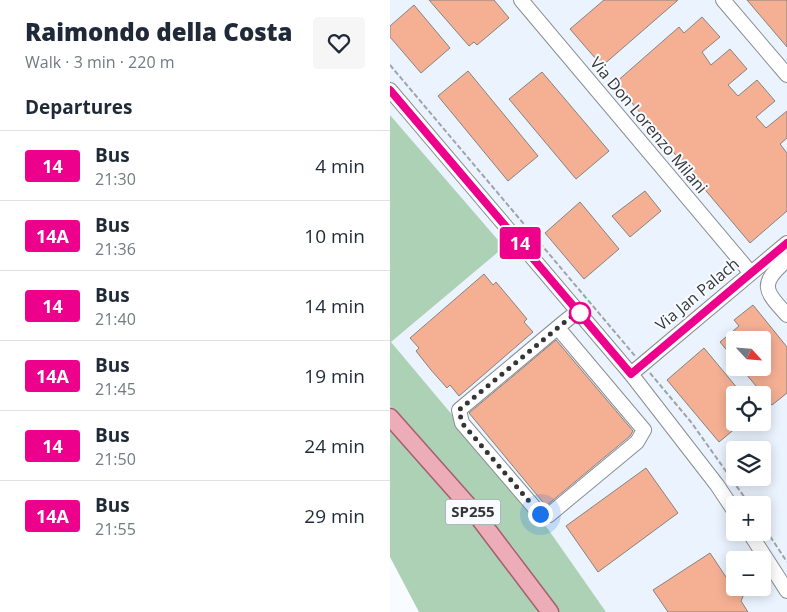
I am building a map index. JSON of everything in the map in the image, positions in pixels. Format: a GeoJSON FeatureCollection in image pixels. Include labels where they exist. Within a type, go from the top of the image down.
{"type":"FeatureCollection","features":[{"type":"Feature","properties":{"kind":"main road","name":"SP255"},"geometry":{"type":"LineString","coordinates":[[390,417],[475,513],[550,612]]}},
{"type":"Feature","properties":{"kind":"street","name":"Via Don Lorenzo Milani"},"geometry":{"type":"LineString","coordinates":[[520,0],[750,272]]}},
{"type":"Feature","properties":{"kind":"street"},"geometry":{"type":"LineString","coordinates":[[723,0],[787,75]]}},
{"type":"Feature","properties":{"kind":"street"},"geometry":{"type":"LineString","coordinates":[[390,90],[631,374],[726,498]]}},
{"type":"Feature","properties":{"kind":"street","name":"Via Jan Palach"},"geometry":{"type":"LineString","coordinates":[[631,374],[750,272],[787,243]]}},
{"type":"Feature","properties":{"kind":"street"},"geometry":{"type":"LineString","coordinates":[[787,260],[769,277],[766,288],[774,301],[787,315]]}},
{"type":"Feature","properties":{"kind":"street"},"geometry":{"type":"LineString","coordinates":[[558,328],[644,430],[637,442],[549,515],[544,515],[540,514],[462,423],[459,410],[578,311]]}},
{"type":"Feature","properties":{"kind":"street"},"geometry":{"type":"LineString","coordinates":[[754,541],[787,591]]}},
{"type":"Feature","properties":{"kind":"path"},"geometry":{"type":"LineString","coordinates":[[390,65],[690,422],[743,496]]}},
{"type":"Feature","properties":{"kind":"path"},"geometry":{"type":"LineString","coordinates":[[771,538],[787,562]]}},
{"type":"Feature","properties":{"kind":"shaded area"},"geometry":{"type":"Polygon","coordinates":[[[390,0],[787,0],[787,612],[606,612],[548,529],[391,342],[503,247],[390,115],[390,0]]]}},
{"type":"Feature","properties":{"kind":"green space"},"geometry":{"type":"Polygon","coordinates":[[[390,115],[504,247],[391,342],[548,529],[606,612],[559,612],[513,547],[390,406],[390,115]]]}},
{"type":"Feature","properties":{"kind":"green space"},"geometry":{"type":"Polygon","coordinates":[[[390,428],[480,531],[541,612],[419,612],[390,557],[390,428]]]}},
{"type":"Feature","properties":{"kind":"building"},"geometry":{"type":"Polygon","coordinates":[[[429,0],[494,0],[509,18],[477,45],[474,42],[469,46],[429,0]]]}},
{"type":"Feature","properties":{"kind":"building"},"geometry":{"type":"Polygon","coordinates":[[[604,0],[678,0],[602,66],[570,29],[604,0]]]}},
{"type":"Feature","properties":{"kind":"building"},"geometry":{"type":"Polygon","coordinates":[[[747,0],[787,0],[787,47],[747,0]]]}},
{"type":"Feature","properties":{"kind":"building"},"geometry":{"type":"Polygon","coordinates":[[[414,5],[450,48],[421,73],[390,37],[390,26],[414,5]]]}},
{"type":"Feature","properties":{"kind":"building"},"geometry":{"type":"Polygon","coordinates":[[[702,17],[720,37],[702,52],[711,65],[730,49],[747,69],[728,85],[738,96],[757,80],[775,101],[756,117],[766,128],[787,111],[787,138],[780,144],[787,153],[787,211],[750,243],[615,83],[679,27],[684,33],[702,17]]]}},
{"type":"Feature","properties":{"kind":"building"},"geometry":{"type":"Polygon","coordinates":[[[468,71],[538,156],[508,181],[438,96],[468,71]]]}},
{"type":"Feature","properties":{"kind":"building"},"geometry":{"type":"Polygon","coordinates":[[[542,72],[609,151],[576,179],[509,99],[542,72]]]}},
{"type":"Feature","properties":{"kind":"building"},"geometry":{"type":"Polygon","coordinates":[[[645,191],[661,211],[630,237],[612,216],[645,191]]]}},
{"type":"Feature","properties":{"kind":"building"},"geometry":{"type":"Polygon","coordinates":[[[580,202],[619,249],[584,279],[545,233],[580,202]]]}},
{"type":"Feature","properties":{"kind":"building"},"geometry":{"type":"Polygon","coordinates":[[[484,274],[493,285],[496,282],[527,319],[524,322],[533,332],[459,396],[450,385],[447,388],[431,370],[416,351],[419,348],[410,338],[484,274]]]}},
{"type":"Feature","properties":{"kind":"building"},"geometry":{"type":"Polygon","coordinates":[[[753,305],[787,347],[787,393],[772,405],[771,386],[756,386],[748,376],[771,376],[771,331],[733,331],[739,326],[734,320],[753,305]]]}},
{"type":"Feature","properties":{"kind":"building"},"geometry":{"type":"Polygon","coordinates":[[[726,337],[726,349],[720,342],[726,337]]]}},
{"type":"Feature","properties":{"kind":"building"},"geometry":{"type":"Polygon","coordinates":[[[556,340],[633,431],[630,436],[546,506],[469,413],[556,340]]]}},
{"type":"Feature","properties":{"kind":"building"},"geometry":{"type":"Polygon","coordinates":[[[704,348],[736,386],[726,386],[726,431],[732,431],[719,442],[667,380],[704,348]]]}},
{"type":"Feature","properties":{"kind":"building"},"geometry":{"type":"Polygon","coordinates":[[[646,468],[678,513],[598,572],[566,526],[646,468]]]}},
{"type":"Feature","properties":{"kind":"building"},"geometry":{"type":"Polygon","coordinates":[[[710,553],[726,577],[726,596],[743,596],[741,601],[748,612],[668,612],[653,590],[710,553]]]}},
{"type":"Feature","properties":{"kind":"bus line","name":"14"},"geometry":{"type":"LineString","coordinates":[[390,90],[631,374],[750,272],[787,243]]}},
{"type":"Feature","properties":{"kind":"route"},"geometry":{"type":"LineString","coordinates":[[540,514],[462,423],[459,410],[578,311],[580,313]]}}]}
